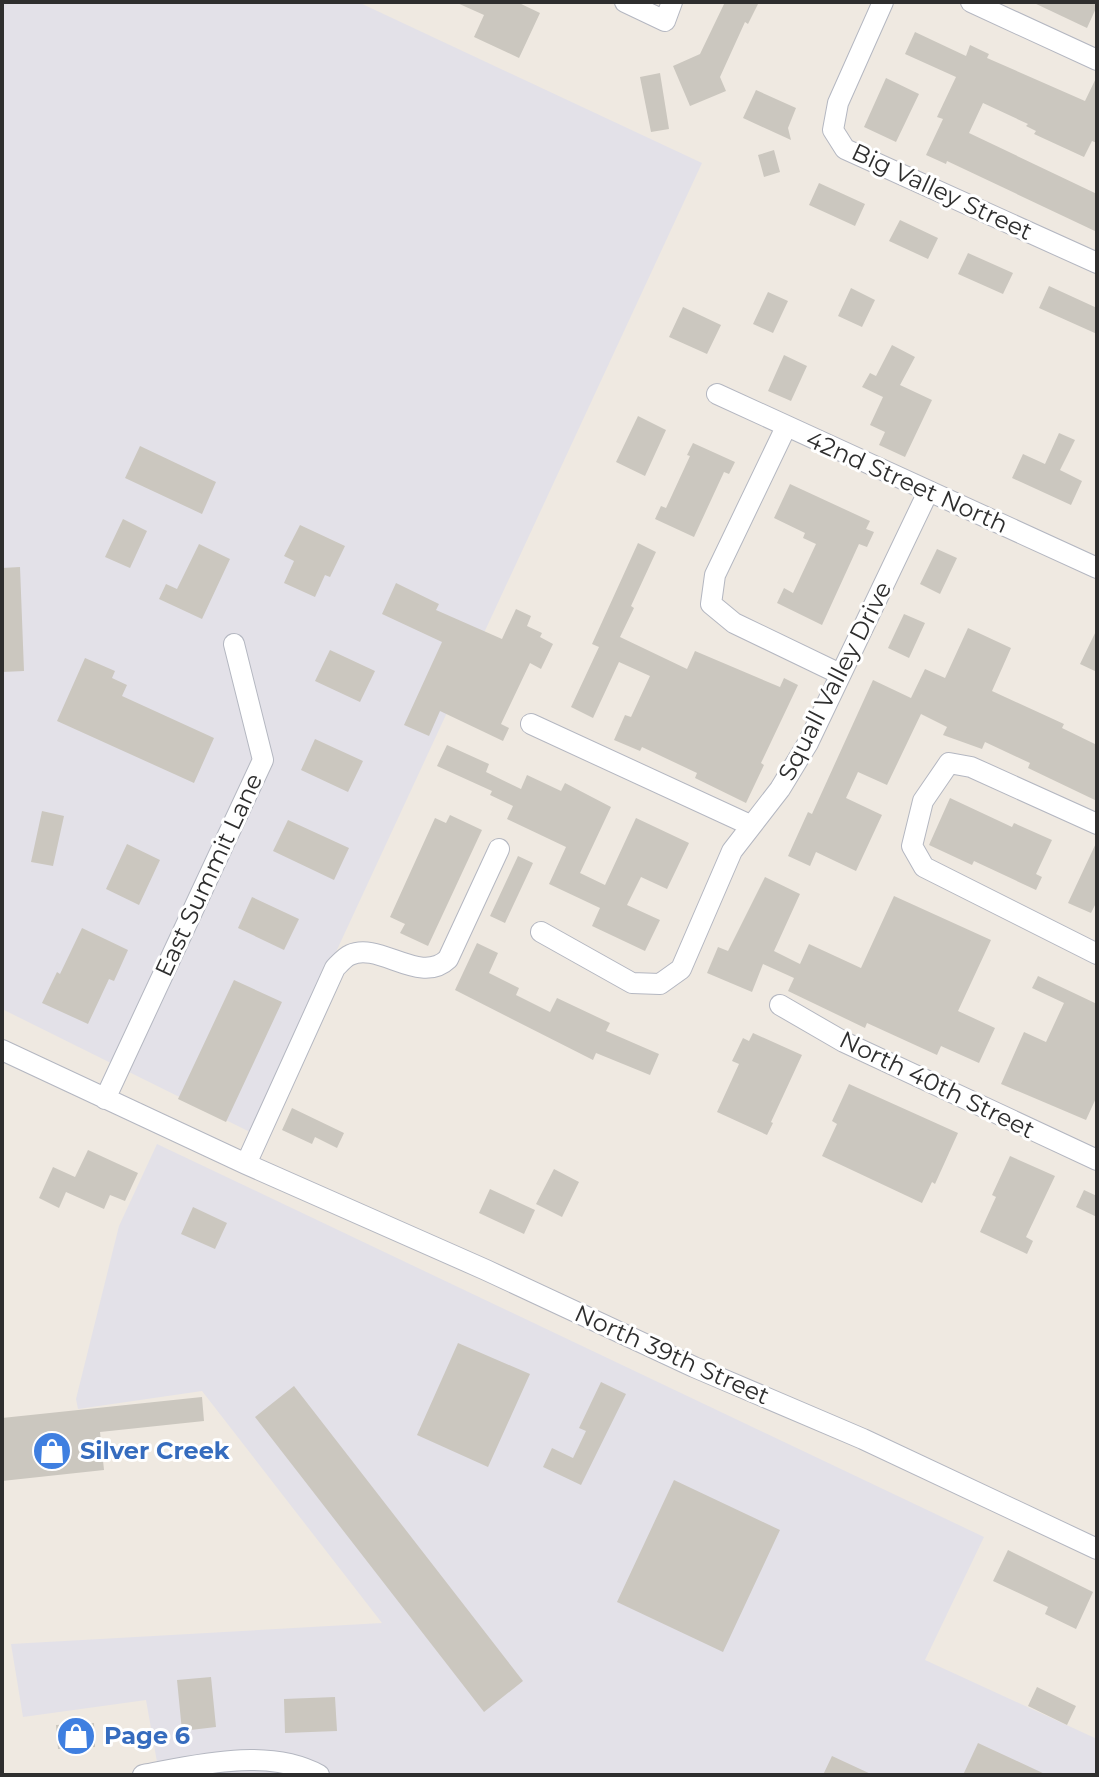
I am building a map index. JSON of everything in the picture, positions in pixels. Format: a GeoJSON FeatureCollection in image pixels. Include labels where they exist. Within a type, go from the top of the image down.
{"type":"FeatureCollection","features":[{"type":"Feature","properties":{"kind":"street"},"geometry":{"type":"LineString","coordinates":[[625,2],[668,12]]}},
{"type":"Feature","properties":{"kind":"street","name":"Big Valley Street"},"geometry":{"type":"LineString","coordinates":[[883,2],[838,103],[833,130],[845,149],[1097,263]]}},
{"type":"Feature","properties":{"kind":"street"},"geometry":{"type":"LineString","coordinates":[[971,2],[1097,60]]}},
{"type":"Feature","properties":{"kind":"street","name":"42nd Street North"},"geometry":{"type":"LineString","coordinates":[[717,394],[1097,568]]}},
{"type":"Feature","properties":{"kind":"street"},"geometry":{"type":"LineString","coordinates":[[786,427],[715,575],[711,604],[734,623],[840,674]]}},
{"type":"Feature","properties":{"kind":"street","name":"Squall Valley Drive"},"geometry":{"type":"LineString","coordinates":[[541,932],[632,983],[660,984],[681,969],[732,851],[780,789],[808,743],[928,492]]}},
{"type":"Feature","properties":{"kind":"street","name":"East Summit Lane"},"geometry":{"type":"LineString","coordinates":[[105,1099],[263,760],[234,644]]}},
{"type":"Feature","properties":{"kind":"street"},"geometry":{"type":"LineString","coordinates":[[531,724],[750,825]]}},
{"type":"Feature","properties":{"kind":"street"},"geometry":{"type":"LineString","coordinates":[[1097,824],[971,767],[949,763],[923,801],[912,846],[924,867],[1097,954]]}},
{"type":"Feature","properties":{"kind":"street"},"geometry":{"type":"LineString","coordinates":[[246,1164],[335,968],[350,955],[365,952],[424,968],[441,965],[448,959],[499,849]]}},
{"type":"Feature","properties":{"kind":"street","name":"North 40th Street"},"geometry":{"type":"LineString","coordinates":[[780,1005],[844,1042],[1097,1160]]}},
{"type":"Feature","properties":{"kind":"street","name":"North 39th Street"},"geometry":{"type":"LineString","coordinates":[[2,1050],[694,1367],[863,1439],[1097,1549]]}},
{"type":"Feature","properties":{"kind":"street"},"geometry":{"type":"LineString","coordinates":[[143,1775],[228,1759],[272,1762],[319,1775]]}},
{"type":"Feature","properties":{"kind":"shaded area"},"geometry":{"type":"Polygon","coordinates":[[[2,2],[358,2],[702,163],[252,1133],[2,1009],[2,2]]]}},
{"type":"Feature","properties":{"kind":"shaded area"},"geometry":{"type":"Polygon","coordinates":[[[157,1144],[984,1537],[925,1660],[1097,1739],[1097,1775],[174,1775],[157,1762],[146,1700],[23,1717],[11,1644],[382,1623],[202,1391],[78,1409],[76,1399],[119,1226],[157,1144]]]}},
{"type":"Feature","properties":{"kind":"building"},"geometry":{"type":"Polygon","coordinates":[[[455,2],[517,2],[540,13],[519,58],[474,37],[484,15],[455,2]]]}},
{"type":"Feature","properties":{"kind":"building"},"geometry":{"type":"Polygon","coordinates":[[[725,2],[759,2],[748,24],[745,22],[720,77],[726,91],[690,106],[673,66],[700,54],[725,2]]]}},
{"type":"Feature","properties":{"kind":"building"},"geometry":{"type":"Polygon","coordinates":[[[1032,2],[1097,2],[1097,6],[1087,28],[1032,2]]]}},
{"type":"Feature","properties":{"kind":"building"},"geometry":{"type":"Polygon","coordinates":[[[915,32],[966,56],[970,45],[989,54],[987,58],[1085,101],[1097,76],[1097,143],[1092,141],[1084,157],[1034,134],[1036,131],[1026,126],[1028,124],[983,103],[969,133],[1097,194],[1097,232],[947,161],[946,164],[926,155],[943,119],[937,117],[956,77],[905,54],[915,32]]]}},
{"type":"Feature","properties":{"kind":"building"},"geometry":{"type":"Polygon","coordinates":[[[660,73],[669,129],[651,132],[640,77],[660,73]]]}},
{"type":"Feature","properties":{"kind":"building"},"geometry":{"type":"Polygon","coordinates":[[[886,78],[919,94],[896,142],[864,127],[886,78]]]}},
{"type":"Feature","properties":{"kind":"building"},"geometry":{"type":"Polygon","coordinates":[[[756,90],[796,108],[788,128],[791,140],[743,118],[756,90]]]}},
{"type":"Feature","properties":{"kind":"building"},"geometry":{"type":"Polygon","coordinates":[[[774,150],[780,172],[764,177],[758,155],[774,150]]]}},
{"type":"Feature","properties":{"kind":"building"},"geometry":{"type":"Polygon","coordinates":[[[819,183],[865,204],[855,226],[809,205],[819,183]]]}},
{"type":"Feature","properties":{"kind":"building"},"geometry":{"type":"Polygon","coordinates":[[[900,220],[938,238],[928,259],[889,241],[900,220]]]}},
{"type":"Feature","properties":{"kind":"building"},"geometry":{"type":"Polygon","coordinates":[[[968,253],[1013,273],[1003,294],[958,274],[968,253]]]}},
{"type":"Feature","properties":{"kind":"building"},"geometry":{"type":"Polygon","coordinates":[[[1049,286],[1097,308],[1097,334],[1039,308],[1049,286]]]}},
{"type":"Feature","properties":{"kind":"building"},"geometry":{"type":"Polygon","coordinates":[[[851,288],[875,300],[862,327],[838,316],[851,288]]]}},
{"type":"Feature","properties":{"kind":"building"},"geometry":{"type":"Polygon","coordinates":[[[768,292],[788,301],[773,333],[753,324],[768,292]]]}},
{"type":"Feature","properties":{"kind":"building"},"geometry":{"type":"Polygon","coordinates":[[[683,307],[721,325],[707,354],[669,337],[683,307]]]}},
{"type":"Feature","properties":{"kind":"building"},"geometry":{"type":"Polygon","coordinates":[[[892,345],[915,357],[900,385],[932,400],[905,457],[879,445],[885,432],[870,425],[883,397],[862,387],[870,373],[876,376],[892,345]]]}},
{"type":"Feature","properties":{"kind":"building"},"geometry":{"type":"Polygon","coordinates":[[[784,355],[807,366],[791,401],[768,391],[784,355]]]}},
{"type":"Feature","properties":{"kind":"building"},"geometry":{"type":"Polygon","coordinates":[[[638,416],[666,430],[645,476],[616,462],[638,416]]]}},
{"type":"Feature","properties":{"kind":"building"},"geometry":{"type":"Polygon","coordinates":[[[1059,433],[1075,440],[1060,470],[1082,481],[1071,505],[1012,478],[1023,454],[1045,464],[1059,433]]]}},
{"type":"Feature","properties":{"kind":"building"},"geometry":{"type":"Polygon","coordinates":[[[693,443],[735,462],[729,474],[724,472],[694,537],[655,519],[661,506],[666,508],[693,443]]]}},
{"type":"Feature","properties":{"kind":"building"},"geometry":{"type":"Polygon","coordinates":[[[140,446],[216,482],[202,514],[125,478],[140,446]]]}},
{"type":"Feature","properties":{"kind":"building"},"geometry":{"type":"Polygon","coordinates":[[[790,484],[870,521],[866,529],[874,532],[867,547],[859,544],[822,625],[777,603],[784,588],[793,593],[816,544],[803,538],[805,533],[774,518],[790,484]]]}},
{"type":"Feature","properties":{"kind":"building"},"geometry":{"type":"Polygon","coordinates":[[[123,519],[147,531],[130,568],[105,557],[123,519]]]}},
{"type":"Feature","properties":{"kind":"building"},"geometry":{"type":"Polygon","coordinates":[[[300,525],[345,546],[330,577],[325,575],[315,597],[284,583],[294,561],[284,556],[300,525]]]}},
{"type":"Feature","properties":{"kind":"building"},"geometry":{"type":"Polygon","coordinates":[[[638,543],[656,552],[620,637],[687,669],[695,651],[780,687],[784,678],[798,685],[761,763],[764,765],[746,803],[695,778],[697,773],[642,747],[640,751],[614,740],[625,715],[631,717],[650,676],[619,662],[593,718],[571,707],[599,647],[592,644],[638,543]]]}},
{"type":"Feature","properties":{"kind":"building"},"geometry":{"type":"Polygon","coordinates":[[[199,544],[230,559],[202,619],[159,599],[166,584],[177,589],[199,544]]]}},
{"type":"Feature","properties":{"kind":"building"},"geometry":{"type":"Polygon","coordinates":[[[937,549],[957,558],[940,594],[920,584],[937,549]]]}},
{"type":"Feature","properties":{"kind":"building"},"geometry":{"type":"Polygon","coordinates":[[[20,567],[24,671],[2,672],[2,568],[20,567]]]}},
{"type":"Feature","properties":{"kind":"building"},"geometry":{"type":"Polygon","coordinates":[[[396,583],[439,604],[436,610],[502,639],[516,609],[531,616],[527,626],[542,633],[540,637],[553,644],[541,669],[530,663],[501,724],[509,728],[503,741],[440,711],[429,736],[404,725],[442,642],[382,614],[396,583]]]}},
{"type":"Feature","properties":{"kind":"building"},"geometry":{"type":"Polygon","coordinates":[[[904,614],[925,623],[909,658],[888,648],[904,614]]]}},
{"type":"Feature","properties":{"kind":"building"},"geometry":{"type":"Polygon","coordinates":[[[968,628],[1011,648],[992,691],[1064,724],[1062,728],[1097,745],[1097,801],[1028,768],[1030,763],[985,742],[982,749],[943,735],[947,727],[921,714],[887,785],[858,772],[846,798],[882,815],[856,871],[816,852],[810,866],[788,856],[808,812],[812,814],[873,680],[911,698],[925,669],[945,678],[968,628]]]}},
{"type":"Feature","properties":{"kind":"building"},"geometry":{"type":"Polygon","coordinates":[[[1097,629],[1097,672],[1080,664],[1097,629]]]}},
{"type":"Feature","properties":{"kind":"building"},"geometry":{"type":"Polygon","coordinates":[[[330,650],[375,671],[360,702],[315,681],[330,650]]]}},
{"type":"Feature","properties":{"kind":"building"},"geometry":{"type":"Polygon","coordinates":[[[85,658],[115,671],[112,678],[127,685],[122,696],[214,738],[194,783],[57,721],[85,658]]]}},
{"type":"Feature","properties":{"kind":"building"},"geometry":{"type":"Polygon","coordinates":[[[315,739],[363,761],[348,792],[301,770],[315,739]]]}},
{"type":"Feature","properties":{"kind":"building"},"geometry":{"type":"Polygon","coordinates":[[[447,745],[489,764],[486,772],[521,789],[527,775],[561,791],[565,783],[611,807],[580,873],[605,885],[636,818],[689,843],[667,889],[641,877],[627,905],[660,920],[645,951],[592,926],[600,908],[549,884],[566,847],[507,819],[513,806],[490,795],[492,791],[437,766],[447,745]]]}},
{"type":"Feature","properties":{"kind":"building"},"geometry":{"type":"Polygon","coordinates":[[[950,798],[1012,827],[1014,823],[1052,840],[1036,874],[1042,877],[1036,890],[974,861],[972,865],[929,845],[950,798]]]}},
{"type":"Feature","properties":{"kind":"building"},"geometry":{"type":"Polygon","coordinates":[[[42,811],[64,816],[53,866],[31,862],[42,811]]]}},
{"type":"Feature","properties":{"kind":"building"},"geometry":{"type":"Polygon","coordinates":[[[450,815],[482,830],[428,946],[400,933],[405,924],[390,917],[435,818],[446,823],[450,815]]]}},
{"type":"Feature","properties":{"kind":"building"},"geometry":{"type":"Polygon","coordinates":[[[288,820],[349,848],[334,880],[273,851],[288,820]]]}},
{"type":"Feature","properties":{"kind":"building"},"geometry":{"type":"Polygon","coordinates":[[[1097,841],[1097,901],[1091,913],[1068,903],[1097,841]]]}},
{"type":"Feature","properties":{"kind":"building"},"geometry":{"type":"Polygon","coordinates":[[[127,844],[160,860],[139,905],[106,889],[127,844]]]}},
{"type":"Feature","properties":{"kind":"building"},"geometry":{"type":"Polygon","coordinates":[[[518,856],[533,863],[505,923],[490,916],[518,856]]]}},
{"type":"Feature","properties":{"kind":"building"},"geometry":{"type":"Polygon","coordinates":[[[765,877],[800,894],[774,951],[800,964],[809,944],[861,968],[894,896],[991,940],[958,1011],[995,1028],[979,1063],[941,1046],[937,1055],[867,1023],[865,1028],[788,991],[794,978],[763,964],[752,992],[707,973],[718,947],[728,951],[765,877]]]}},
{"type":"Feature","properties":{"kind":"building"},"geometry":{"type":"Polygon","coordinates":[[[252,897],[299,919],[284,950],[238,928],[252,897]]]}},
{"type":"Feature","properties":{"kind":"building"},"geometry":{"type":"Polygon","coordinates":[[[82,928],[128,950],[114,981],[109,979],[88,1024],[42,1003],[82,928]]]}},
{"type":"Feature","properties":{"kind":"building"},"geometry":{"type":"Polygon","coordinates":[[[477,943],[498,953],[489,973],[519,988],[516,995],[550,1012],[557,998],[610,1023],[606,1031],[659,1054],[650,1075],[596,1053],[593,1060],[455,990],[477,943]]]}},
{"type":"Feature","properties":{"kind":"building"},"geometry":{"type":"Polygon","coordinates":[[[1038,976],[1097,1004],[1097,1096],[1086,1120],[1001,1084],[1024,1032],[1046,1042],[1064,1003],[1032,988],[1038,976]]]}},
{"type":"Feature","properties":{"kind":"building"},"geometry":{"type":"Polygon","coordinates":[[[234,980],[282,1002],[226,1122],[178,1099],[234,980]]]}},
{"type":"Feature","properties":{"kind":"building"},"geometry":{"type":"Polygon","coordinates":[[[753,1033],[802,1055],[767,1135],[717,1112],[739,1064],[732,1061],[743,1038],[749,1041],[753,1033]]]}},
{"type":"Feature","properties":{"kind":"building"},"geometry":{"type":"Polygon","coordinates":[[[849,1084],[958,1133],[935,1184],[932,1182],[922,1203],[822,1156],[837,1124],[832,1121],[849,1084]]]}},
{"type":"Feature","properties":{"kind":"building"},"geometry":{"type":"Polygon","coordinates":[[[292,1108],[344,1133],[337,1148],[315,1137],[312,1144],[282,1130],[292,1108]]]}},
{"type":"Feature","properties":{"kind":"building"},"geometry":{"type":"Polygon","coordinates":[[[88,1150],[138,1173],[125,1201],[110,1195],[104,1209],[66,1192],[59,1208],[39,1198],[53,1167],[75,1177],[88,1150]]]}},
{"type":"Feature","properties":{"kind":"building"},"geometry":{"type":"Polygon","coordinates":[[[1010,1156],[1055,1176],[1026,1237],[1033,1241],[1027,1254],[980,1232],[996,1197],[992,1195],[1010,1156]]]}},
{"type":"Feature","properties":{"kind":"building"},"geometry":{"type":"Polygon","coordinates":[[[554,1169],[579,1182],[562,1217],[536,1204],[554,1169]]]}},
{"type":"Feature","properties":{"kind":"building"},"geometry":{"type":"Polygon","coordinates":[[[490,1189],[535,1210],[524,1234],[479,1213],[490,1189]]]}},
{"type":"Feature","properties":{"kind":"building"},"geometry":{"type":"Polygon","coordinates":[[[1084,1190],[1097,1196],[1097,1217],[1076,1207],[1084,1190]]]}},
{"type":"Feature","properties":{"kind":"building"},"geometry":{"type":"Polygon","coordinates":[[[193,1207],[227,1223],[215,1249],[181,1234],[193,1207]]]}},
{"type":"Feature","properties":{"kind":"building"},"geometry":{"type":"Polygon","coordinates":[[[458,1343],[530,1374],[488,1467],[417,1435],[458,1343]]]}},
{"type":"Feature","properties":{"kind":"building"},"geometry":{"type":"Polygon","coordinates":[[[601,1382],[626,1394],[581,1485],[543,1467],[552,1448],[573,1458],[586,1431],[579,1428],[601,1382]]]}},
{"type":"Feature","properties":{"kind":"building"},"geometry":{"type":"Polygon","coordinates":[[[294,1386],[523,1681],[484,1712],[255,1417],[294,1386]]]}},
{"type":"Feature","properties":{"kind":"building","name":"Silver Creek"},"geometry":{"type":"Polygon","coordinates":[[[202,1397],[204,1421],[100,1432],[104,1470],[2,1481],[2,1418],[202,1397]]]}},
{"type":"Feature","properties":{"kind":"building"},"geometry":{"type":"Polygon","coordinates":[[[674,1480],[780,1530],[723,1652],[617,1602],[674,1480]]]}},
{"type":"Feature","properties":{"kind":"building"},"geometry":{"type":"Polygon","coordinates":[[[1008,1550],[1093,1592],[1076,1629],[1045,1614],[1048,1607],[993,1581],[1008,1550]]]}},
{"type":"Feature","properties":{"kind":"building"},"geometry":{"type":"Polygon","coordinates":[[[211,1677],[216,1727],[182,1731],[177,1680],[211,1677]]]}},
{"type":"Feature","properties":{"kind":"building"},"geometry":{"type":"Polygon","coordinates":[[[1037,1687],[1076,1706],[1067,1725],[1028,1706],[1037,1687]]]}},
{"type":"Feature","properties":{"kind":"building"},"geometry":{"type":"Polygon","coordinates":[[[335,1697],[337,1731],[285,1733],[284,1699],[335,1697]]]}},
{"type":"Feature","properties":{"kind":"building","name":"Page 6"},"geometry":{"type":"Polygon","coordinates":[[[94,1723],[95,1747],[58,1749],[56,1725],[94,1723]]]}},
{"type":"Feature","properties":{"kind":"building"},"geometry":{"type":"Polygon","coordinates":[[[978,1743],[1047,1775],[963,1775],[978,1743]]]}},
{"type":"Feature","properties":{"kind":"building"},"geometry":{"type":"Polygon","coordinates":[[[832,1756],[873,1775],[823,1775],[832,1756]]]}},
{"type":"Feature","properties":{"kind":"place","name":"Silver Creek"},"geometry":{"type":"Point","coordinates":[52,1451]}},
{"type":"Feature","properties":{"kind":"place","name":"Page 6"},"geometry":{"type":"Point","coordinates":[76,1736]}}]}
